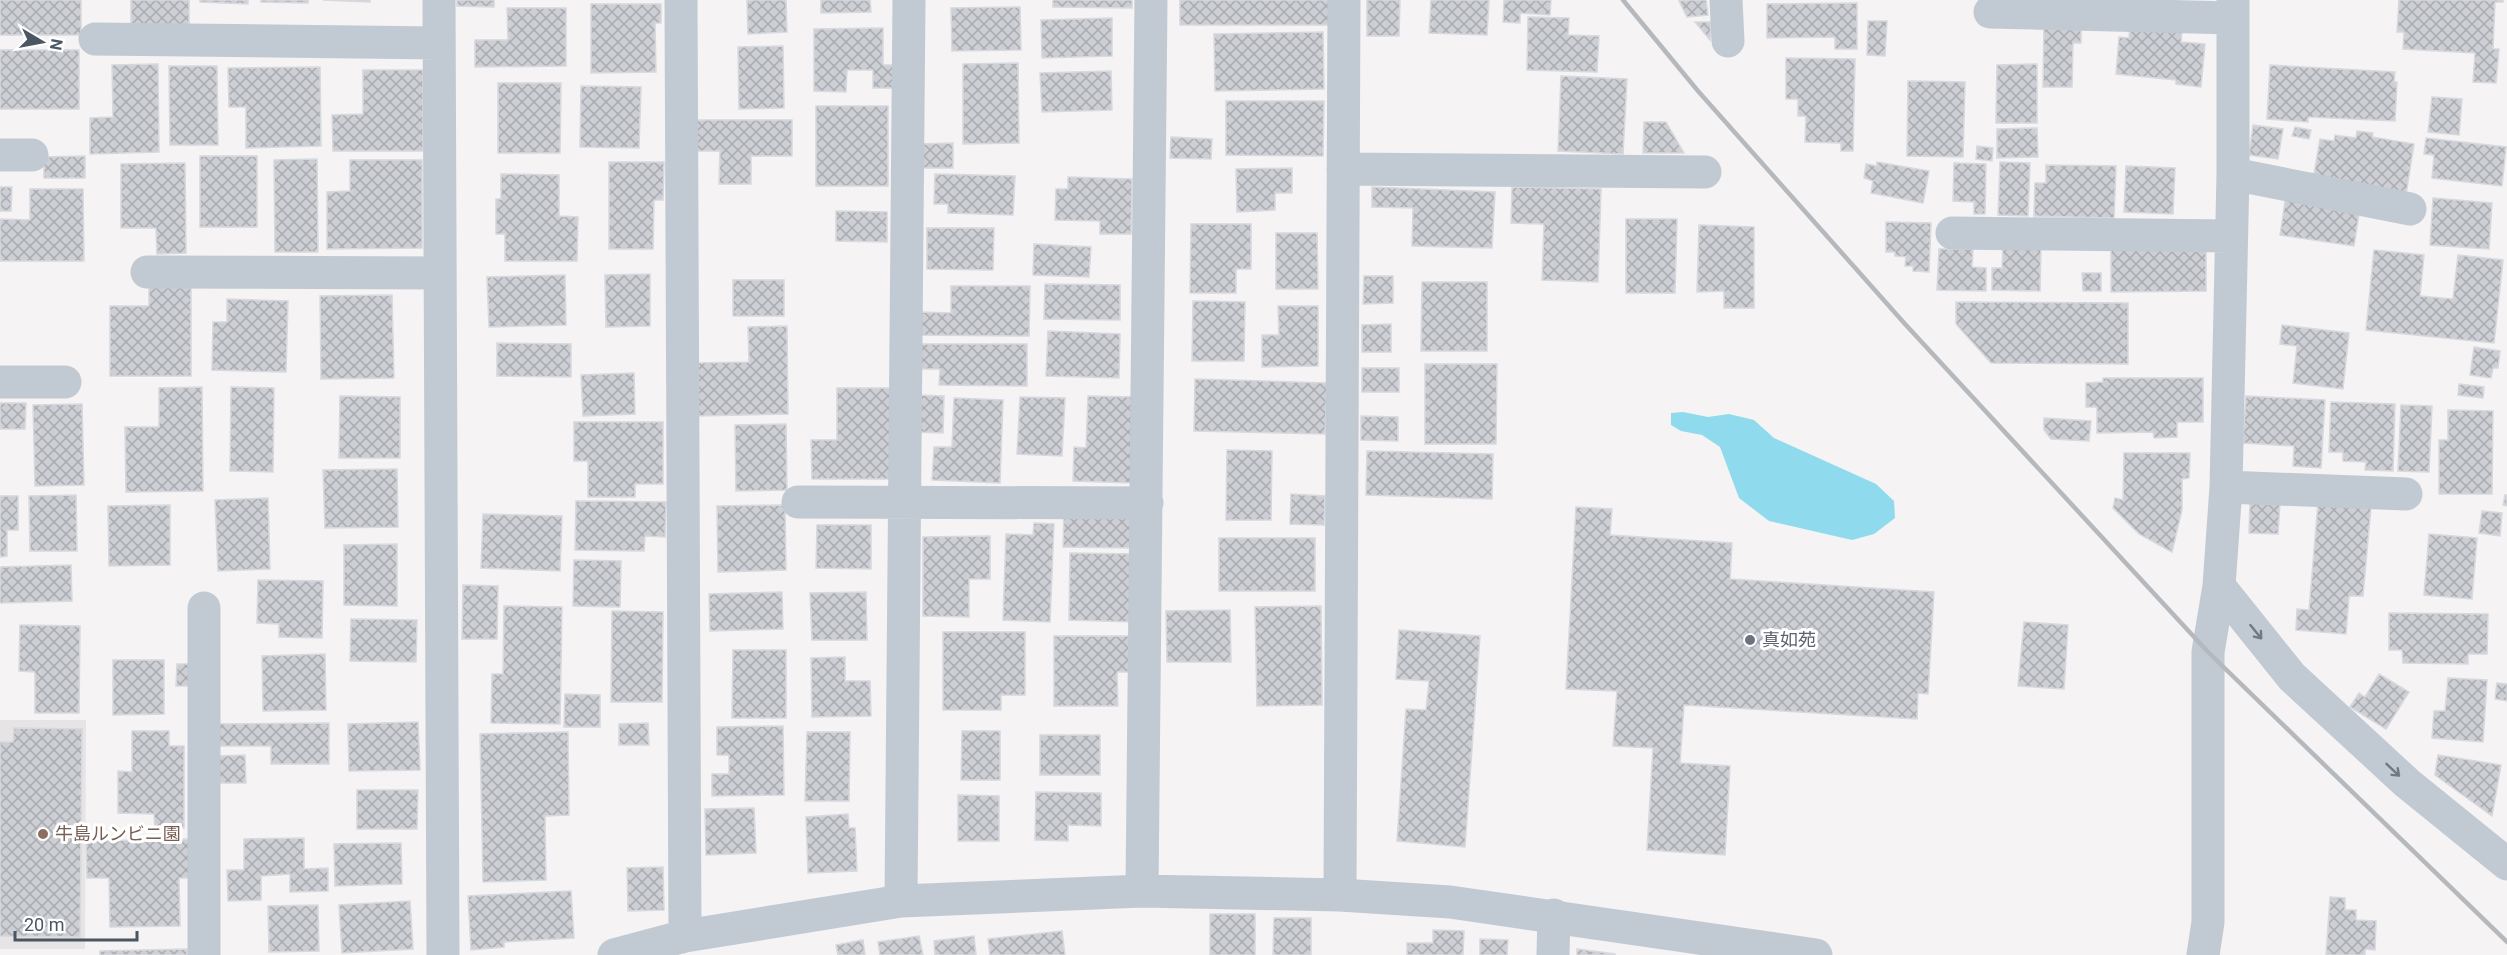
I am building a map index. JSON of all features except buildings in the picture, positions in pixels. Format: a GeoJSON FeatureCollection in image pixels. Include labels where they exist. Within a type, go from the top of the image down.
{"type":"FeatureCollection","features":[{"type":"Feature","properties":{"kind":"street"},"geometry":{"type":"LineString","coordinates":[[439,0],[438,273],[443,955]]}},
{"type":"Feature","properties":{"kind":"street"},"geometry":{"type":"LineString","coordinates":[[681,0],[685,936]]}},
{"type":"Feature","properties":{"kind":"street"},"geometry":{"type":"LineString","coordinates":[[901,901],[909,0]]}},
{"type":"Feature","properties":{"kind":"street"},"geometry":{"type":"LineString","coordinates":[[1142,891],[1151,0]]}},
{"type":"Feature","properties":{"kind":"street"},"geometry":{"type":"LineString","coordinates":[[1340,895],[1344,0]]}},
{"type":"Feature","properties":{"kind":"street"},"geometry":{"type":"LineString","coordinates":[[1726,0],[1728,41]]}},
{"type":"Feature","properties":{"kind":"street"},"geometry":{"type":"LineString","coordinates":[[1990,12],[2233,9],[2233,174],[2226,487],[2219,586],[2208,652],[2208,922],[2203,955]]}},
{"type":"Feature","properties":{"kind":"street"},"geometry":{"type":"LineString","coordinates":[[95,39],[439,43]]}},
{"type":"Feature","properties":{"kind":"street"},"geometry":{"type":"LineString","coordinates":[[1343,169],[1705,172]]}},
{"type":"Feature","properties":{"kind":"street"},"geometry":{"type":"LineString","coordinates":[[2233,174],[2410,209]]}},
{"type":"Feature","properties":{"kind":"street"},"geometry":{"type":"LineString","coordinates":[[1952,233],[2230,236]]}},
{"type":"Feature","properties":{"kind":"street"},"geometry":{"type":"LineString","coordinates":[[147,272],[438,273]]}},
{"type":"Feature","properties":{"kind":"street"},"geometry":{"type":"LineString","coordinates":[[0,382],[65,382]]}},
{"type":"Feature","properties":{"kind":"street"},"geometry":{"type":"LineString","coordinates":[[2226,487],[2406,494]]}},
{"type":"Feature","properties":{"kind":"street"},"geometry":{"type":"LineString","coordinates":[[798,502],[904,500],[1147,503]]}},
{"type":"Feature","properties":{"kind":"street"},"geometry":{"type":"LineString","coordinates":[[2219,586],[2292,677],[2407,783],[2507,864]]}},
{"type":"Feature","properties":{"kind":"street"},"geometry":{"type":"LineString","coordinates":[[204,608],[204,955]]}},
{"type":"Feature","properties":{"kind":"street"},"geometry":{"type":"LineString","coordinates":[[614,955],[685,936],[901,901],[1142,891],[1340,895],[1450,902],[1554,915],[1774,953],[1816,955]]}},
{"type":"Feature","properties":{"kind":"street"},"geometry":{"type":"LineString","coordinates":[[1553,955],[1554,915]]}},
{"type":"Feature","properties":{"kind":"shaded area","name":"牛島ルンビニ園"},"geometry":{"type":"Polygon","coordinates":[[[0,720],[86,720],[85,949],[0,949],[0,720]]]}},
{"type":"Feature","properties":{"kind":"water"},"geometry":{"type":"Polygon","coordinates":[[[1683,412],[1708,417],[1729,414],[1754,420],[1774,438],[1876,484],[1894,501],[1895,518],[1874,534],[1852,540],[1769,521],[1739,498],[1720,447],[1702,435],[1681,431],[1671,425],[1671,413],[1683,412]]]}},
{"type":"Feature","properties":{"kind":"railway"},"geometry":{"type":"LineString","coordinates":[[1623,0],[1698,91],[1905,324],[2208,652],[2507,942]]}},
{"type":"Feature","properties":{"kind":"place","name":"真如苑"},"geometry":{"type":"Point","coordinates":[1750,640]}},
{"type":"Feature","properties":{"kind":"place","name":"牛島ルンビニ園"},"geometry":{"type":"Point","coordinates":[43,834]}}]}
